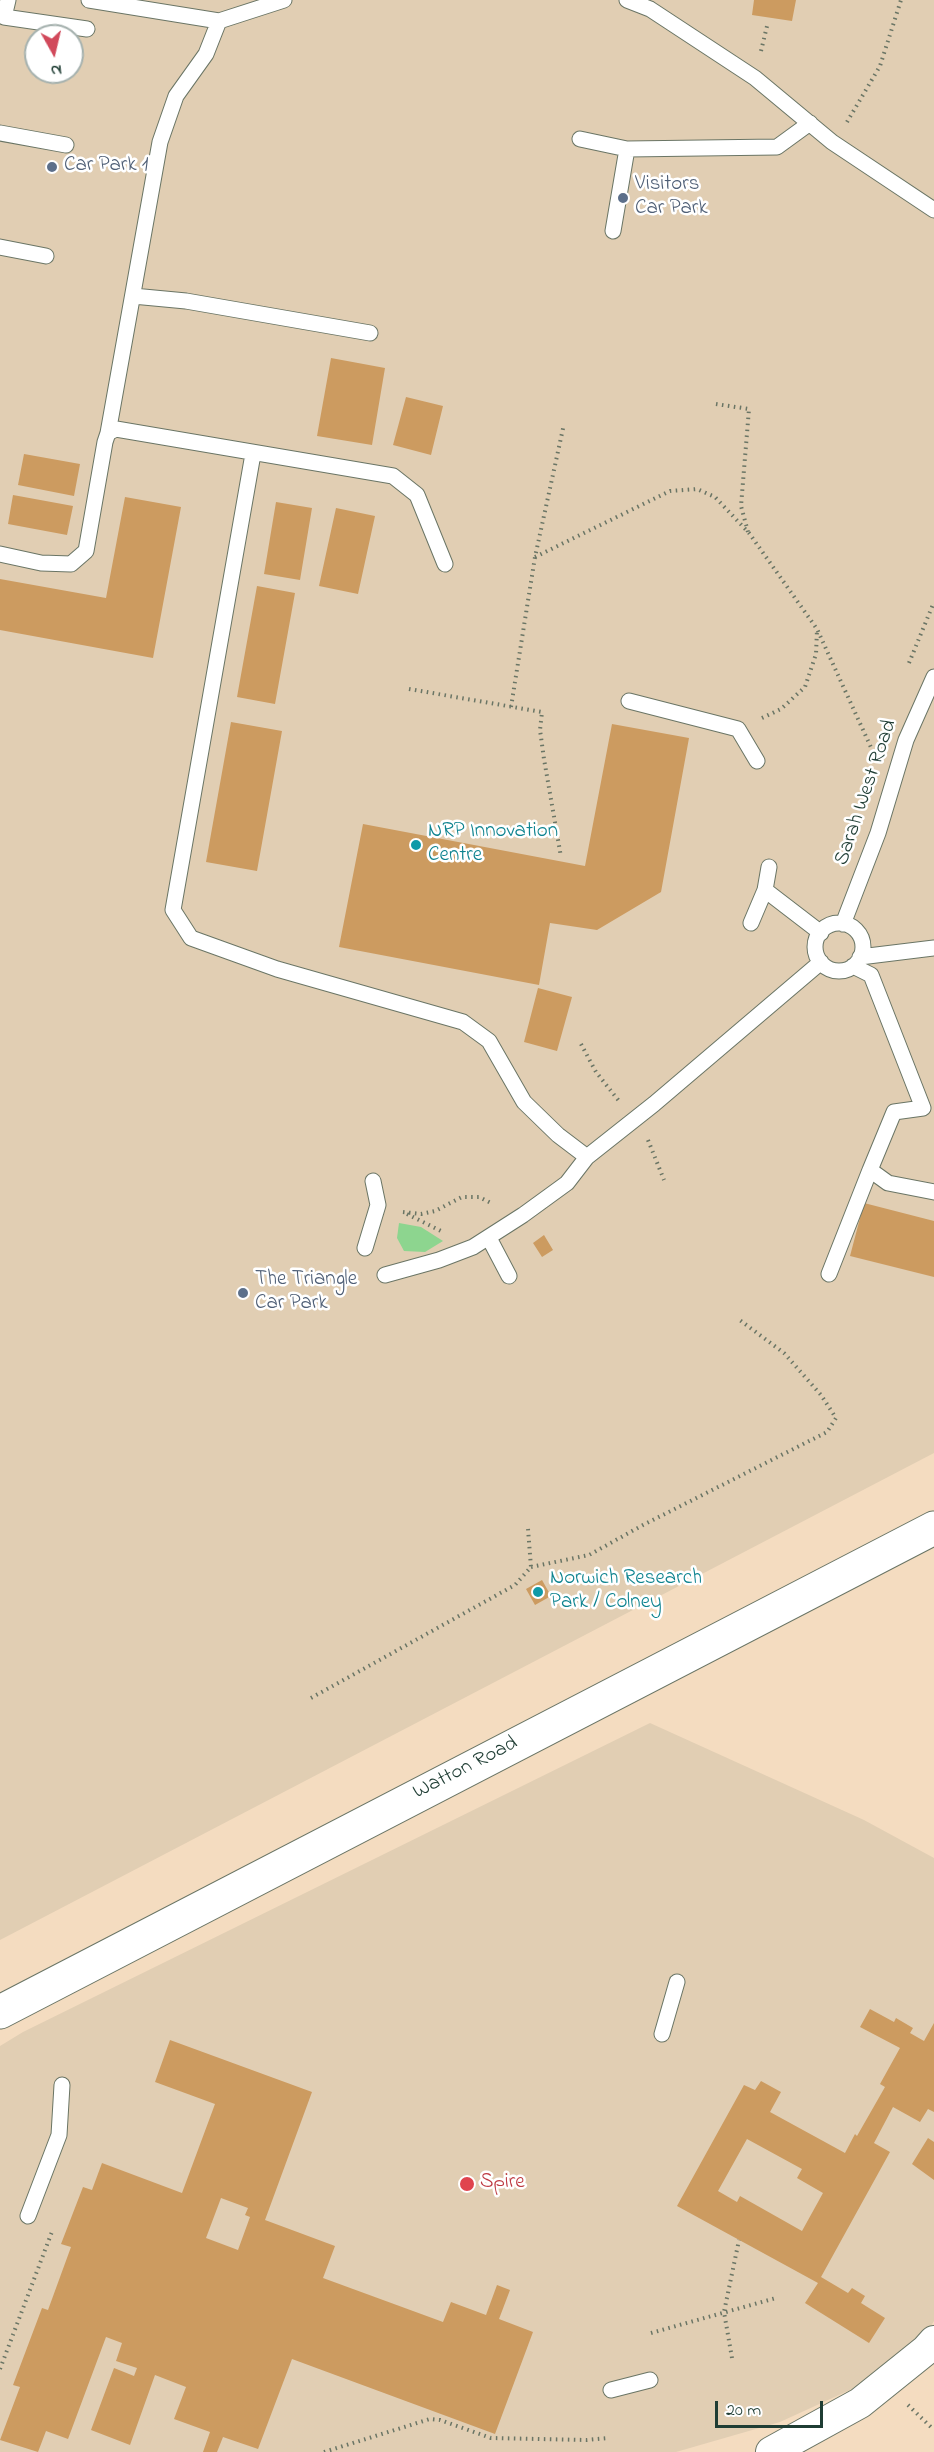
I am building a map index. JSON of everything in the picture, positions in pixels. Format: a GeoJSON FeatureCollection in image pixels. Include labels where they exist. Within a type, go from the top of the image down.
{"type":"FeatureCollection","features":[{"type":"Feature","properties":{"kind":"main road","name":"Watton Road"},"geometry":{"type":"LineString","coordinates":[[0,2012],[934,1528]]}},
{"type":"Feature","properties":{"kind":"street"},"geometry":{"type":"LineString","coordinates":[[771,2452],[860,2403],[903,2370],[934,2341]]}},
{"type":"Feature","properties":{"kind":"lane"},"geometry":{"type":"LineString","coordinates":[[8,0],[4,17],[87,30]]}},
{"type":"Feature","properties":{"kind":"lane"},"geometry":{"type":"LineString","coordinates":[[89,0],[219,21],[284,0]]}},
{"type":"Feature","properties":{"kind":"lane"},"geometry":{"type":"LineString","coordinates":[[627,0],[650,9],[755,78],[832,142],[934,210]]}},
{"type":"Feature","properties":{"kind":"lane"},"geometry":{"type":"LineString","coordinates":[[0,554],[41,563],[71,564],[86,551],[134,296],[160,142],[176,96],[206,54],[219,21]]}},
{"type":"Feature","properties":{"kind":"lane"},"geometry":{"type":"LineString","coordinates":[[580,139],[627,149],[777,147],[810,123]]}},
{"type":"Feature","properties":{"kind":"lane"},"geometry":{"type":"LineString","coordinates":[[0,133],[66,145]]}},
{"type":"Feature","properties":{"kind":"lane"},"geometry":{"type":"LineString","coordinates":[[613,231],[627,149]]}},
{"type":"Feature","properties":{"kind":"lane"},"geometry":{"type":"LineString","coordinates":[[0,248],[46,256]]}},
{"type":"Feature","properties":{"kind":"lane"},"geometry":{"type":"LineString","coordinates":[[134,296],[186,301],[370,333]]}},
{"type":"Feature","properties":{"kind":"lane"},"geometry":{"type":"LineString","coordinates":[[108,433],[116,429],[393,476],[417,495],[445,564]]}},
{"type":"Feature","properties":{"kind":"lane"},"geometry":{"type":"LineString","coordinates":[[253,454],[173,910],[192,938],[277,969],[463,1022],[489,1041],[525,1102],[558,1135],[587,1157]]}},
{"type":"Feature","properties":{"kind":"lane","name":"Sarah West Road"},"geometry":{"type":"LineString","coordinates":[[843,924],[878,833],[906,740],[934,677]]}},
{"type":"Feature","properties":{"kind":"lane"},"geometry":{"type":"LineString","coordinates":[[629,701],[738,729],[757,760]]}},
{"type":"Feature","properties":{"kind":"lane"},"geometry":{"type":"LineString","coordinates":[[751,923],[765,890],[769,867]]}},
{"type":"Feature","properties":{"kind":"lane"},"geometry":{"type":"LineString","coordinates":[[765,890],[821,933]]}},
{"type":"Feature","properties":{"kind":"lane"},"geometry":{"type":"LineString","coordinates":[[830,924],[850,926],[860,936],[863,950],[857,961],[847,970],[832,971],[825,968],[816,955],[814,947],[821,933],[830,924]]}},
{"type":"Feature","properties":{"kind":"lane"},"geometry":{"type":"LineString","coordinates":[[857,961],[934,948]]}},
{"type":"Feature","properties":{"kind":"lane"},"geometry":{"type":"LineString","coordinates":[[829,1274],[894,1112],[923,1107],[882,1008],[871,975],[857,961]]}},
{"type":"Feature","properties":{"kind":"lane"},"geometry":{"type":"LineString","coordinates":[[385,1275],[439,1260],[473,1247],[511,1224],[567,1183],[587,1157],[821,962]]}},
{"type":"Feature","properties":{"kind":"lane"},"geometry":{"type":"LineString","coordinates":[[870,1170],[888,1184],[934,1192]]}},
{"type":"Feature","properties":{"kind":"lane"},"geometry":{"type":"LineString","coordinates":[[365,1248],[378,1205],[373,1181]]}},
{"type":"Feature","properties":{"kind":"lane"},"geometry":{"type":"LineString","coordinates":[[489,1238],[509,1276]]}},
{"type":"Feature","properties":{"kind":"lane"},"geometry":{"type":"LineString","coordinates":[[662,2034],[677,1982]]}},
{"type":"Feature","properties":{"kind":"lane"},"geometry":{"type":"LineString","coordinates":[[28,2216],[59,2135],[62,2085]]}},
{"type":"Feature","properties":{"kind":"lane"},"geometry":{"type":"LineString","coordinates":[[611,2390],[650,2380]]}},
{"type":"Feature","properties":{"kind":"path"},"geometry":{"type":"LineString","coordinates":[[851,117],[880,66],[901,0]]}},
{"type":"Feature","properties":{"kind":"path"},"geometry":{"type":"LineString","coordinates":[[760,54],[768,22]]}},
{"type":"Feature","properties":{"kind":"path"},"geometry":{"type":"LineString","coordinates":[[716,404],[749,409],[741,506],[748,533]]}},
{"type":"Feature","properties":{"kind":"path"},"geometry":{"type":"LineString","coordinates":[[511,706],[535,557],[564,424]]}},
{"type":"Feature","properties":{"kind":"path"},"geometry":{"type":"LineString","coordinates":[[535,557],[670,491],[697,489],[715,496],[748,533],[817,629],[874,755]]}},
{"type":"Feature","properties":{"kind":"path"},"geometry":{"type":"LineString","coordinates":[[738,729],[781,709],[805,687],[816,654],[817,629]]}},
{"type":"Feature","properties":{"kind":"path"},"geometry":{"type":"LineString","coordinates":[[409,689],[542,712],[540,730],[561,857]]}},
{"type":"Feature","properties":{"kind":"path"},"geometry":{"type":"LineString","coordinates":[[581,1044],[596,1072],[633,1120]]}},
{"type":"Feature","properties":{"kind":"path"},"geometry":{"type":"LineString","coordinates":[[649,1142],[664,1180]]}},
{"type":"Feature","properties":{"kind":"path"},"geometry":{"type":"LineString","coordinates":[[378,1205],[421,1215],[435,1211],[462,1197],[478,1197],[492,1203],[511,1224]]}},
{"type":"Feature","properties":{"kind":"path"},"geometry":{"type":"LineString","coordinates":[[403,1212],[473,1247]]}},
{"type":"Feature","properties":{"kind":"path"},"geometry":{"type":"LineString","coordinates":[[310,1698],[515,1585],[531,1567],[589,1555],[827,1431],[836,1418],[821,1395],[784,1353],[738,1318]]}},
{"type":"Feature","properties":{"kind":"path"},"geometry":{"type":"LineString","coordinates":[[528,1529],[531,1567]]}},
{"type":"Feature","properties":{"kind":"path"},"geometry":{"type":"LineString","coordinates":[[0,2369],[54,2227],[28,2216]]}},
{"type":"Feature","properties":{"kind":"path"},"geometry":{"type":"LineString","coordinates":[[732,2358],[724,2312],[739,2240]]}},
{"type":"Feature","properties":{"kind":"path"},"geometry":{"type":"LineString","coordinates":[[651,2333],[776,2298]]}},
{"type":"Feature","properties":{"kind":"path"},"geometry":{"type":"LineString","coordinates":[[324,2452],[430,2419],[440,2420],[490,2438],[586,2440],[609,2438]]}},
{"type":"Feature","properties":{"kind":"shaded area"},"geometry":{"type":"Polygon","coordinates":[[[0,0],[934,0],[934,1453],[0,1940],[0,0]]]}},
{"type":"Feature","properties":{"kind":"shaded area","name":"Spire"},"geometry":{"type":"Polygon","coordinates":[[[650,1723],[864,1820],[934,1858],[934,2321],[931,2326],[863,2384],[780,2422],[676,2452],[0,2452],[0,2046],[23,2032],[650,1723]]]}},
{"type":"Feature","properties":{"kind":"green space"},"geometry":{"type":"Polygon","coordinates":[[[399,1223],[421,1227],[443,1241],[425,1252],[404,1251],[397,1238],[399,1223]]]}},
{"type":"Feature","properties":{"kind":"building"},"geometry":{"type":"Polygon","coordinates":[[[754,0],[796,0],[792,21],[752,15],[754,0]]]}},
{"type":"Feature","properties":{"kind":"building"},"geometry":{"type":"Polygon","coordinates":[[[331,358],[385,368],[372,445],[317,436],[331,358]]]}},
{"type":"Feature","properties":{"kind":"building"},"geometry":{"type":"Polygon","coordinates":[[[406,397],[443,406],[431,455],[393,445],[406,397]]]}},
{"type":"Feature","properties":{"kind":"building"},"geometry":{"type":"Polygon","coordinates":[[[24,454],[80,464],[74,496],[18,485],[24,454]]]}},
{"type":"Feature","properties":{"kind":"building"},"geometry":{"type":"Polygon","coordinates":[[[13,495],[73,506],[67,535],[8,524],[13,495]]]}},
{"type":"Feature","properties":{"kind":"building"},"geometry":{"type":"Polygon","coordinates":[[[125,497],[181,507],[153,658],[0,630],[0,579],[106,598],[125,497]]]}},
{"type":"Feature","properties":{"kind":"building"},"geometry":{"type":"Polygon","coordinates":[[[276,502],[312,508],[300,580],[264,574],[276,502]]]}},
{"type":"Feature","properties":{"kind":"building"},"geometry":{"type":"Polygon","coordinates":[[[336,508],[375,516],[358,594],[319,586],[336,508]]]}},
{"type":"Feature","properties":{"kind":"building"},"geometry":{"type":"Polygon","coordinates":[[[257,586],[295,593],[275,704],[237,697],[257,586]]]}},
{"type":"Feature","properties":{"kind":"building"},"geometry":{"type":"Polygon","coordinates":[[[231,722],[282,731],[257,871],[206,862],[231,722]]]}},
{"type":"Feature","properties":{"kind":"building","name":"NRP Innovation Centre"},"geometry":{"type":"Polygon","coordinates":[[[612,724],[689,738],[661,892],[597,930],[550,923],[539,985],[339,947],[363,824],[585,866],[612,724]]]}},
{"type":"Feature","properties":{"kind":"building"},"geometry":{"type":"Polygon","coordinates":[[[538,988],[572,997],[557,1051],[524,1042],[538,988]]]}},
{"type":"Feature","properties":{"kind":"building"},"geometry":{"type":"Polygon","coordinates":[[[864,1203],[934,1221],[934,1277],[850,1256],[864,1203]]]}},
{"type":"Feature","properties":{"kind":"building"},"geometry":{"type":"Polygon","coordinates":[[[544,1235],[553,1250],[542,1257],[533,1243],[544,1235]]]}},
{"type":"Feature","properties":{"kind":"building","name":"Norwich Research Park / Colney"},"geometry":{"type":"Polygon","coordinates":[[[542,1580],[551,1596],[535,1605],[526,1589],[542,1580]]]}},
{"type":"Feature","properties":{"kind":"building"},"geometry":{"type":"Polygon","coordinates":[[[870,2009],[894,2022],[896,2018],[913,2028],[910,2033],[924,2041],[934,2023],[934,2112],[928,2109],[920,2122],[893,2107],[874,2143],[890,2152],[821,2277],[848,2293],[852,2288],[865,2296],[861,2303],[885,2318],[869,2343],[805,2303],[818,2283],[677,2206],[744,2085],[755,2090],[761,2081],[781,2092],[770,2112],[845,2153],[885,2087],[880,2084],[900,2048],[860,2027],[870,2009]],[[747,2139],[718,2191],[737,2202],[740,2196],[802,2231],[823,2193],[797,2178],[802,2169],[747,2139]]]}},
{"type":"Feature","properties":{"kind":"building"},"geometry":{"type":"Polygon","coordinates":[[[170,2040],[312,2092],[265,2220],[335,2246],[323,2278],[443,2322],[451,2302],[486,2315],[497,2285],[510,2290],[499,2319],[533,2332],[495,2434],[292,2359],[258,2449],[223,2437],[217,2452],[203,2452],[210,2432],[174,2419],[186,2387],[155,2375],[130,2445],[91,2430],[114,2368],[134,2376],[137,2368],[116,2361],[122,2343],[106,2337],[68,2439],[46,2431],[38,2452],[0,2440],[20,2387],[13,2385],[42,2308],[48,2310],[71,2247],[61,2244],[83,2187],[92,2190],[102,2163],[182,2193],[215,2104],[155,2082],[170,2040]],[[221,2198],[206,2238],[238,2250],[250,2217],[245,2215],[248,2208],[221,2198]]]}},
{"type":"Feature","properties":{"kind":"building"},"geometry":{"type":"Polygon","coordinates":[[[928,2138],[934,2142],[934,2180],[912,2164],[928,2138]]]}},
{"type":"Feature","properties":{"kind":"place","name":"Car Park 1"},"geometry":{"type":"Point","coordinates":[52,167]}},
{"type":"Feature","properties":{"kind":"place","name":"Visitors Car Park"},"geometry":{"type":"Point","coordinates":[623,198]}},
{"type":"Feature","properties":{"kind":"place","name":"NRP Innovation Centre"},"geometry":{"type":"Point","coordinates":[416,845]}},
{"type":"Feature","properties":{"kind":"place","name":"The Triangle Car Park"},"geometry":{"type":"Point","coordinates":[243,1293]}},
{"type":"Feature","properties":{"kind":"place","name":"Norwich Research Park / Colney"},"geometry":{"type":"Point","coordinates":[538,1592]}},
{"type":"Feature","properties":{"kind":"place","name":"Spire"},"geometry":{"type":"Point","coordinates":[467,2184]}}]}
